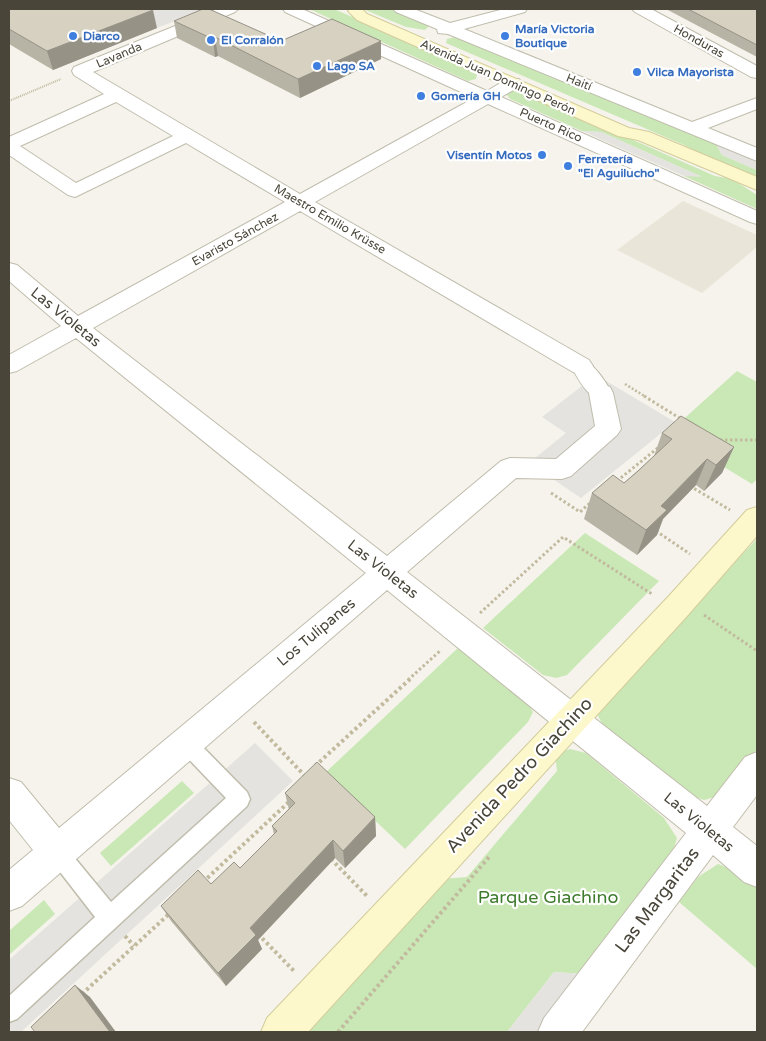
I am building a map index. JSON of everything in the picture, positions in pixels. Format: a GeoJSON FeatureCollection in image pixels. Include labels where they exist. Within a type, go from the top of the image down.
{"type":"FeatureCollection","features":[{"type":"Feature","properties":{"kind":"main road","name":"Avenida Juan Domingo Perón"},"geometry":{"type":"LineString","coordinates":[[354,10],[370,14],[632,127],[643,136]]}},
{"type":"Feature","properties":{"kind":"main road","name":"Avenida Juan Domingo Perón"},"geometry":{"type":"LineString","coordinates":[[354,10],[362,18],[624,132],[643,136],[753,184]]}},
{"type":"Feature","properties":{"kind":"main road","name":"Avenida Pedro Giachino"},"geometry":{"type":"LineString","coordinates":[[281,1032],[571,718],[678,606],[755,520]]}},
{"type":"Feature","properties":{"kind":"street","name":"Lavanda"},"geometry":{"type":"LineString","coordinates":[[80,71],[230,9]]}},
{"type":"Feature","properties":{"kind":"street","name":"Puerto Rico"},"geometry":{"type":"LineString","coordinates":[[290,9],[757,218]]}},
{"type":"Feature","properties":{"kind":"street","name":"Haití"},"geometry":{"type":"LineString","coordinates":[[401,9],[757,155]]}},
{"type":"Feature","properties":{"kind":"street"},"geometry":{"type":"LineString","coordinates":[[421,36],[520,9]]}},
{"type":"Feature","properties":{"kind":"street","name":"Honduras"},"geometry":{"type":"LineString","coordinates":[[640,9],[757,73]]}},
{"type":"Feature","properties":{"kind":"street","name":"Maestro Emilio Krüsse"},"geometry":{"type":"LineString","coordinates":[[80,71],[117,95],[301,202],[591,380]]}},
{"type":"Feature","properties":{"kind":"street","name":"Evaristo Sánchez"},"geometry":{"type":"LineString","coordinates":[[9,365],[513,83]]}},
{"type":"Feature","properties":{"kind":"street"},"geometry":{"type":"LineString","coordinates":[[9,145],[117,95]]}},
{"type":"Feature","properties":{"kind":"street"},"geometry":{"type":"LineString","coordinates":[[692,128],[757,104]]}},
{"type":"Feature","properties":{"kind":"street"},"geometry":{"type":"LineString","coordinates":[[9,145],[75,191],[187,136]]}},
{"type":"Feature","properties":{"kind":"street","name":"Las Violetas"},"geometry":{"type":"LineString","coordinates":[[9,270],[77,327],[571,718],[757,869]]}},
{"type":"Feature","properties":{"kind":"street","name":"Los Tulipanes"},"geometry":{"type":"LineString","coordinates":[[9,893],[510,468],[562,468],[608,429],[591,380]]}},
{"type":"Feature","properties":{"kind":"street","name":"Las Margaritas"},"geometry":{"type":"LineString","coordinates":[[558,1032],[757,768]]}},
{"type":"Feature","properties":{"kind":"street"},"geometry":{"type":"LineString","coordinates":[[9,794],[57,852]]}},
{"type":"Feature","properties":{"kind":"lane"},"geometry":{"type":"LineString","coordinates":[[9,1011],[240,799],[186,743]]}},
{"type":"Feature","properties":{"kind":"lane"},"geometry":{"type":"LineString","coordinates":[[57,852],[110,918]]}},
{"type":"Feature","properties":{"kind":"path","name":"Lavanda"},"geometry":{"type":"LineString","coordinates":[[9,101],[80,71]]}},
{"type":"Feature","properties":{"kind":"path"},"geometry":{"type":"LineString","coordinates":[[591,380],[623,383],[689,424]]}},
{"type":"Feature","properties":{"kind":"path"},"geometry":{"type":"LineString","coordinates":[[717,440],[757,440]]}},
{"type":"Feature","properties":{"kind":"path"},"geometry":{"type":"LineString","coordinates":[[616,482],[662,444]]}},
{"type":"Feature","properties":{"kind":"path"},"geometry":{"type":"LineString","coordinates":[[644,459],[652,464]]}},
{"type":"Feature","properties":{"kind":"path"},"geometry":{"type":"LineString","coordinates":[[685,483],[755,520]]}},
{"type":"Feature","properties":{"kind":"path"},"geometry":{"type":"LineString","coordinates":[[549,492],[580,512],[594,500]]}},
{"type":"Feature","properties":{"kind":"path"},"geometry":{"type":"LineString","coordinates":[[650,527],[711,568]]}},
{"type":"Feature","properties":{"kind":"path"},"geometry":{"type":"LineString","coordinates":[[304,776],[563,536],[660,599],[703,615],[757,651]]}},
{"type":"Feature","properties":{"kind":"path"},"geometry":{"type":"LineString","coordinates":[[234,702],[310,782]]}},
{"type":"Feature","properties":{"kind":"path"},"geometry":{"type":"LineString","coordinates":[[199,886],[296,795]]}},
{"type":"Feature","properties":{"kind":"path"},"geometry":{"type":"LineString","coordinates":[[281,809],[288,816]]}},
{"type":"Feature","properties":{"kind":"path"},"geometry":{"type":"LineString","coordinates":[[328,856],[387,917]]}},
{"type":"Feature","properties":{"kind":"path"},"geometry":{"type":"LineString","coordinates":[[206,879],[213,886]]}},
{"type":"Feature","properties":{"kind":"path"},"geometry":{"type":"LineString","coordinates":[[77,999],[170,913]]}},
{"type":"Feature","properties":{"kind":"path"},"geometry":{"type":"LineString","coordinates":[[252,926],[316,994]]}},
{"type":"Feature","properties":{"kind":"shaded area"},"geometry":{"type":"Polygon","coordinates":[[[119,9],[205,9],[157,28],[119,9]]]}},
{"type":"Feature","properties":{"kind":"shaded area"},"geometry":{"type":"Polygon","coordinates":[[[582,131],[601,132],[702,177],[684,176],[582,131]]]}},
{"type":"Feature","properties":{"kind":"shaded area"},"geometry":{"type":"Polygon","coordinates":[[[716,144],[757,162],[757,170],[722,155],[716,144]]]}},
{"type":"Feature","properties":{"kind":"shaded area"},"geometry":{"type":"Polygon","coordinates":[[[683,201],[757,235],[757,247],[702,293],[617,250],[683,201]]]}},
{"type":"Feature","properties":{"kind":"shaded area"},"geometry":{"type":"Polygon","coordinates":[[[596,375],[675,422],[581,498],[529,463],[566,433],[542,417],[596,375]]]}},
{"type":"Feature","properties":{"kind":"shaded area"},"geometry":{"type":"Polygon","coordinates":[[[255,743],[293,781],[21,1032],[9,1032],[9,960],[255,743]]]}},
{"type":"Feature","properties":{"kind":"shaded area"},"geometry":{"type":"Polygon","coordinates":[[[554,972],[583,974],[539,1032],[507,1032],[554,972]]]}},
{"type":"Feature","properties":{"kind":"green space"},"geometry":{"type":"Polygon","coordinates":[[[309,9],[334,9],[466,66],[477,74],[476,79],[468,81],[309,9]]]}},
{"type":"Feature","properties":{"kind":"green space"},"geometry":{"type":"Polygon","coordinates":[[[363,9],[390,9],[429,26],[425,30],[406,27],[363,9]]]}},
{"type":"Feature","properties":{"kind":"green space"},"geometry":{"type":"Polygon","coordinates":[[[455,37],[716,144],[722,155],[757,170],[757,178],[722,165],[684,145],[446,43],[447,39],[455,37]]]}},
{"type":"Feature","properties":{"kind":"green space"},"geometry":{"type":"Polygon","coordinates":[[[508,91],[524,92],[715,176],[732,179],[757,195],[757,209],[684,176],[700,176],[601,132],[582,131],[510,99],[507,95],[508,91]]]}},
{"type":"Feature","properties":{"kind":"green space"},"geometry":{"type":"Polygon","coordinates":[[[737,371],[757,382],[757,479],[752,484],[668,433],[737,371]]]}},
{"type":"Feature","properties":{"kind":"green space"},"geometry":{"type":"Polygon","coordinates":[[[585,533],[659,581],[567,675],[556,678],[543,675],[483,628],[585,533]]]}},
{"type":"Feature","properties":{"kind":"green space"},"geometry":{"type":"Polygon","coordinates":[[[757,539],[757,749],[722,795],[704,800],[682,793],[608,735],[598,716],[604,698],[757,539]]]}},
{"type":"Feature","properties":{"kind":"green space"},"geometry":{"type":"Polygon","coordinates":[[[459,647],[527,702],[533,712],[528,722],[405,849],[325,773],[459,647]]]}},
{"type":"Feature","properties":{"kind":"green space","name":"Parque Giachino"},"geometry":{"type":"Polygon","coordinates":[[[570,749],[586,753],[664,818],[677,838],[671,858],[583,974],[554,972],[507,1032],[303,1032],[442,879],[467,877],[557,771],[555,754],[570,749]]]}},
{"type":"Feature","properties":{"kind":"green space"},"geometry":{"type":"Polygon","coordinates":[[[182,781],[194,793],[111,866],[100,853],[182,781]]]}},
{"type":"Feature","properties":{"kind":"green space"},"geometry":{"type":"Polygon","coordinates":[[[718,864],[742,873],[757,886],[757,969],[679,902],[698,877],[718,864]]]}},
{"type":"Feature","properties":{"kind":"green space"},"geometry":{"type":"Polygon","coordinates":[[[44,900],[55,914],[9,955],[9,931],[44,900]]]}},
{"type":"Feature","properties":{"kind":"building"},"geometry":{"type":"Polygon","coordinates":[[[9,9],[153,10],[47,51],[9,29],[9,9]]]}},
{"type":"Feature","properties":{"kind":"building"},"geometry":{"type":"Polygon","coordinates":[[[203,9],[209,9],[281,41],[332,19],[381,41],[298,79],[215,37],[213,39],[174,21],[203,9]]]}},
{"type":"Feature","properties":{"kind":"building"},"geometry":{"type":"Polygon","coordinates":[[[688,9],[756,9],[757,45],[688,9]]]}},
{"type":"Feature","properties":{"kind":"building"},"geometry":{"type":"Polygon","coordinates":[[[681,416],[734,447],[716,465],[707,459],[661,506],[667,510],[646,530],[592,493],[613,475],[624,483],[638,471],[672,439],[662,433],[681,416]]]}},
{"type":"Feature","properties":{"kind":"building"},"geometry":{"type":"Polygon","coordinates":[[[317,762],[375,817],[343,851],[333,840],[250,928],[256,935],[218,973],[161,906],[198,870],[211,884],[234,862],[240,868],[277,831],[272,826],[295,803],[285,793],[317,762]]]}},
{"type":"Feature","properties":{"kind":"building"},"geometry":{"type":"Polygon","coordinates":[[[75,985],[110,1032],[35,1032],[31,1027],[75,985]]]}},
{"type":"Feature","properties":{"kind":"place","name":"Diarco"},"geometry":{"type":"Point","coordinates":[73,36]}},
{"type":"Feature","properties":{"kind":"place","name":"María Victoria Boutique"},"geometry":{"type":"Point","coordinates":[505,36]}},
{"type":"Feature","properties":{"kind":"place","name":"El Corralón"},"geometry":{"type":"Point","coordinates":[211,40]}},
{"type":"Feature","properties":{"kind":"place","name":"Lago SA"},"geometry":{"type":"Point","coordinates":[317,66]}},
{"type":"Feature","properties":{"kind":"place","name":"Vilca Mayorista"},"geometry":{"type":"Point","coordinates":[637,72]}},
{"type":"Feature","properties":{"kind":"place","name":"Gomería GH"},"geometry":{"type":"Point","coordinates":[421,96]}},
{"type":"Feature","properties":{"kind":"place","name":"Visentín Motos"},"geometry":{"type":"Point","coordinates":[542,155]}},
{"type":"Feature","properties":{"kind":"place","name":"Ferretería \"El Aguilucho\""},"geometry":{"type":"Point","coordinates":[568,166]}}]}
